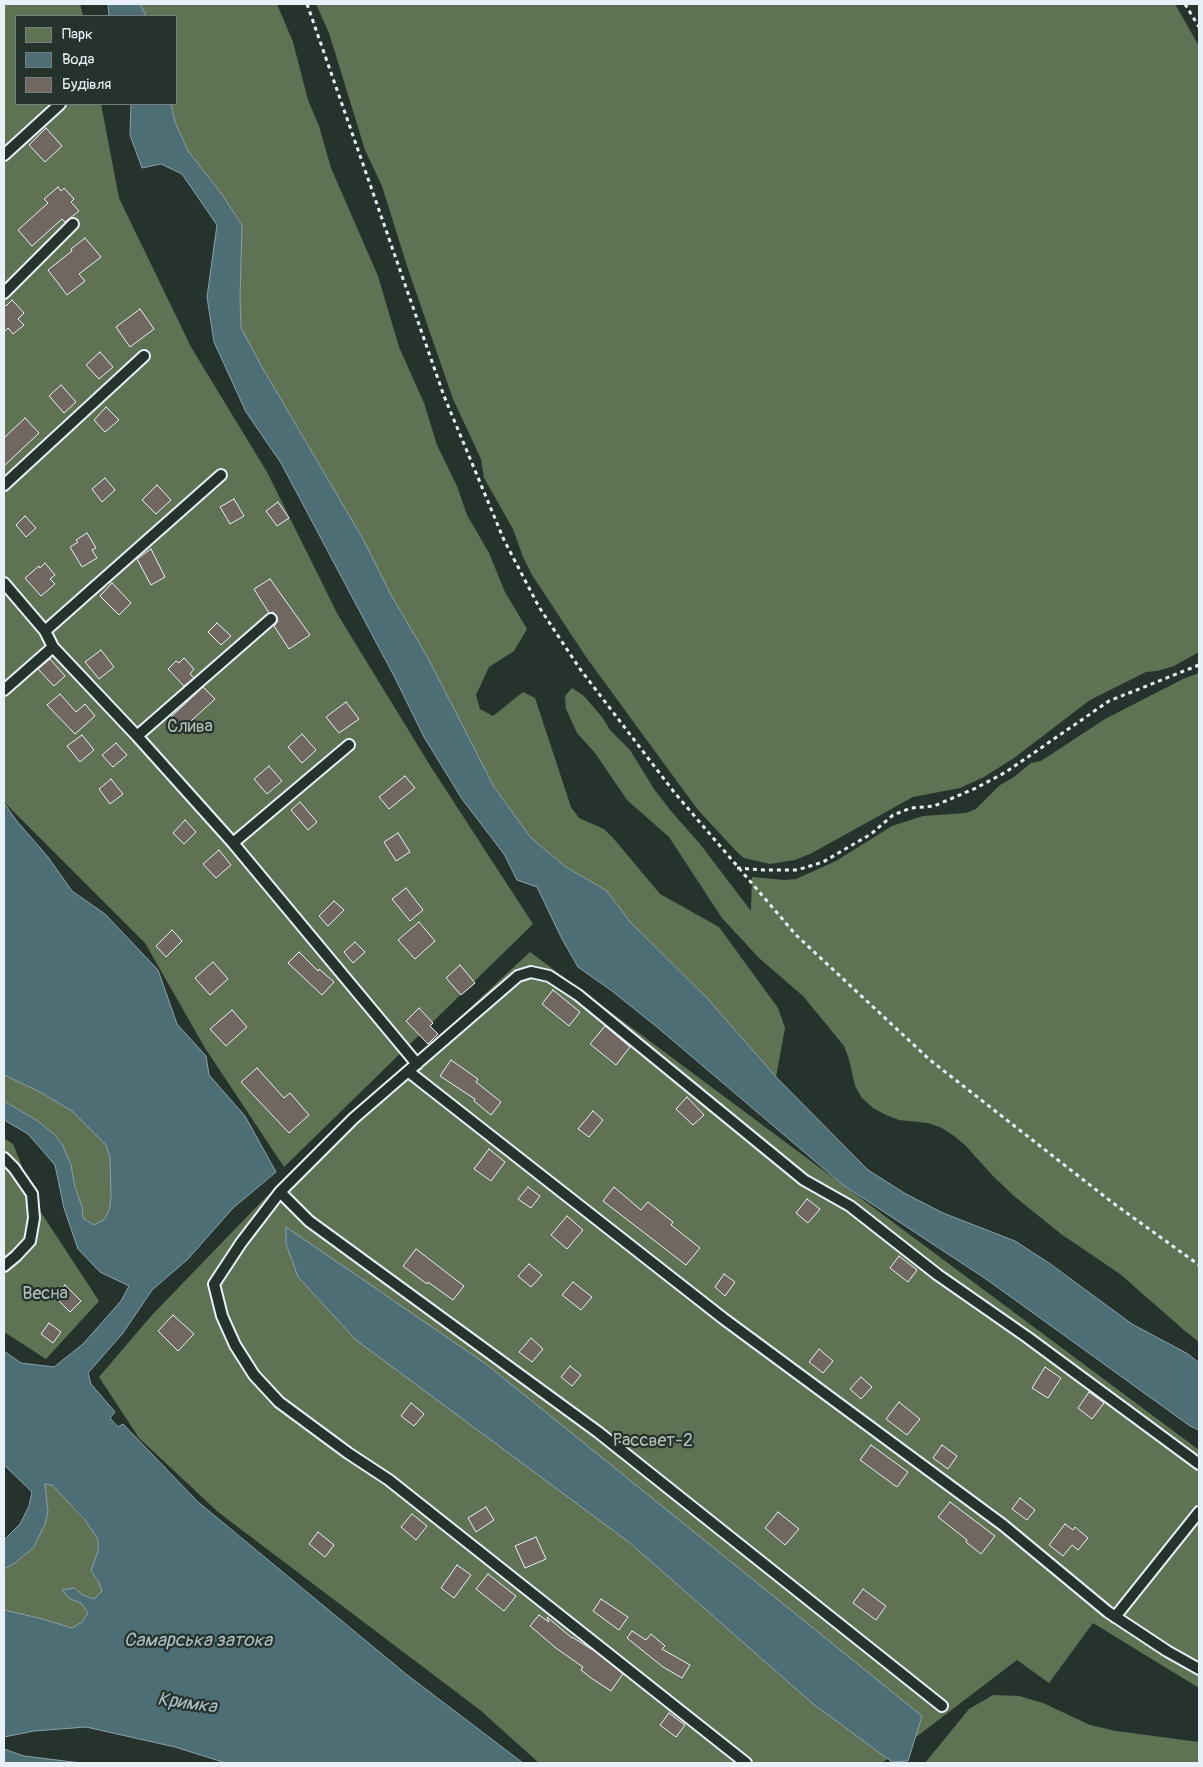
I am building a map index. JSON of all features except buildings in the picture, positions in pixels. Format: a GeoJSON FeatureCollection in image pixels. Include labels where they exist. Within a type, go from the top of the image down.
{"type":"FeatureCollection","features":[{"type":"Feature","properties":{"kind":"lane"},"geometry":{"type":"LineString","coordinates":[[4,155],[59,105]]}},
{"type":"Feature","properties":{"kind":"lane"},"geometry":{"type":"LineString","coordinates":[[4,293],[73,224]]}},
{"type":"Feature","properties":{"kind":"lane"},"geometry":{"type":"LineString","coordinates":[[4,485],[144,356]]}},
{"type":"Feature","properties":{"kind":"lane"},"geometry":{"type":"LineString","coordinates":[[45,630],[221,475]]}},
{"type":"Feature","properties":{"kind":"lane"},"geometry":{"type":"LineString","coordinates":[[4,583],[45,630],[53,647],[137,736],[233,843],[417,1064]]}},
{"type":"Feature","properties":{"kind":"lane"},"geometry":{"type":"LineString","coordinates":[[137,736],[271,619]]}},
{"type":"Feature","properties":{"kind":"lane"},"geometry":{"type":"LineString","coordinates":[[4,690],[53,647]]}},
{"type":"Feature","properties":{"kind":"lane"},"geometry":{"type":"LineString","coordinates":[[233,843],[349,745]]}},
{"type":"Feature","properties":{"kind":"lane"},"geometry":{"type":"LineString","coordinates":[[746,1763],[389,1480],[348,1454],[279,1402],[254,1376],[235,1346],[222,1316],[214,1284],[241,1242],[280,1192],[354,1118],[518,976],[531,972],[549,976],[578,994],[804,1180],[850,1206],[938,1275],[1199,1464]]}},
{"type":"Feature","properties":{"kind":"lane"},"geometry":{"type":"LineString","coordinates":[[409,1072],[724,1319],[1003,1525],[1115,1616],[1167,1651],[1199,1669]]}},
{"type":"Feature","properties":{"kind":"lane"},"geometry":{"type":"LineString","coordinates":[[4,1158],[14,1168],[32,1194],[34,1218],[30,1241],[4,1266]]}},
{"type":"Feature","properties":{"kind":"lane"},"geometry":{"type":"LineString","coordinates":[[280,1192],[309,1221],[598,1432],[942,1706]]}},
{"type":"Feature","properties":{"kind":"lane"},"geometry":{"type":"LineString","coordinates":[[1115,1616],[1199,1512]]}},
{"type":"Feature","properties":{"kind":"path"},"geometry":{"type":"LineString","coordinates":[[307,4],[444,396],[504,540],[539,607],[580,669],[674,792],[796,935],[930,1060],[1113,1202],[1199,1265]]}},
{"type":"Feature","properties":{"kind":"path"},"geometry":{"type":"LineString","coordinates":[[1185,4],[1199,27]]}},
{"type":"Feature","properties":{"kind":"path"},"geometry":{"type":"LineString","coordinates":[[737,868],[796,870],[822,862],[871,834],[893,815],[911,808],[934,806],[976,788],[1006,772],[1109,701],[1199,665]]}},
{"type":"Feature","properties":{"kind":"green space","name":"Слива"},"geometry":{"type":"Polygon","coordinates":[[[4,4],[80,4],[83,15],[15,15],[15,105],[101,105],[119,198],[191,347],[267,472],[338,615],[431,767],[533,924],[284,1167],[205,1048],[145,943],[4,802],[4,4]]]}},
{"type":"Feature","properties":{"kind":"green space"},"geometry":{"type":"Polygon","coordinates":[[[140,4],[277,4],[293,42],[308,100],[319,126],[331,168],[378,276],[399,347],[424,403],[437,445],[457,486],[467,515],[489,553],[505,592],[527,629],[514,651],[489,667],[476,695],[480,709],[493,716],[523,692],[535,698],[571,807],[579,818],[604,829],[660,894],[719,927],[778,1008],[785,1028],[776,1077],[707,998],[630,922],[607,891],[566,867],[531,838],[494,787],[429,660],[390,593],[363,539],[241,328],[242,225],[221,193],[188,151],[175,122],[171,105],[178,105],[178,15],[146,15],[140,4]]]}},
{"type":"Feature","properties":{"kind":"green space"},"geometry":{"type":"Polygon","coordinates":[[[316,4],[1175,4],[1199,46],[1199,652],[1174,666],[1146,672],[1090,700],[1014,758],[984,777],[960,788],[913,797],[812,853],[795,860],[770,864],[744,858],[698,810],[586,657],[532,575],[513,529],[484,478],[481,459],[453,399],[408,269],[382,186],[365,150],[329,33],[316,4]]]}},
{"type":"Feature","properties":{"kind":"green space"},"geometry":{"type":"Polygon","coordinates":[[[1199,673],[1199,1342],[1120,1274],[1061,1234],[1014,1196],[954,1136],[942,1128],[928,1123],[899,1120],[886,1115],[873,1108],[862,1098],[855,1086],[844,1046],[803,996],[759,958],[722,918],[669,837],[627,800],[595,753],[577,733],[566,709],[565,696],[572,688],[584,696],[602,717],[610,730],[630,750],[654,789],[700,844],[751,911],[752,877],[796,879],[836,861],[892,826],[923,816],[966,813],[976,809],[1000,785],[1014,777],[1031,763],[1041,761],[1105,719],[1183,679],[1199,673]]]}},
{"type":"Feature","properties":{"kind":"green space","name":"Рассвет-2"},"geometry":{"type":"Polygon","coordinates":[[[530,952],[1199,1450],[1199,1688],[1093,1623],[1049,1683],[1017,1660],[882,1763],[539,1763],[480,1710],[218,1512],[139,1438],[99,1377],[152,1315],[267,1196],[530,952]]]}},
{"type":"Feature","properties":{"kind":"green space"},"geometry":{"type":"Polygon","coordinates":[[[4,1075],[40,1092],[72,1111],[106,1145],[110,1157],[111,1195],[110,1207],[105,1219],[94,1225],[83,1218],[71,1165],[62,1144],[54,1134],[36,1120],[4,1101],[4,1075]]]}},
{"type":"Feature","properties":{"kind":"green space","name":"Весна"},"geometry":{"type":"Polygon","coordinates":[[[4,1138],[13,1144],[40,1211],[99,1301],[46,1359],[4,1332],[4,1138]]]}},
{"type":"Feature","properties":{"kind":"green space"},"geometry":{"type":"Polygon","coordinates":[[[45,1484],[52,1485],[60,1493],[92,1529],[98,1539],[98,1551],[91,1571],[102,1591],[94,1599],[83,1595],[74,1588],[70,1599],[81,1603],[88,1613],[82,1622],[72,1628],[4,1610],[4,1569],[15,1563],[34,1547],[48,1512],[45,1484]]]}},
{"type":"Feature","properties":{"kind":"green space"},"geometry":{"type":"Polygon","coordinates":[[[993,1695],[1019,1696],[1043,1703],[1090,1725],[1116,1731],[1199,1742],[1199,1763],[925,1763],[969,1709],[993,1695]]]}},
{"type":"Feature","properties":{"kind":"water"},"geometry":{"type":"Polygon","coordinates":[[[108,4],[140,4],[146,15],[109,15],[108,4]]]}},
{"type":"Feature","properties":{"kind":"water"},"geometry":{"type":"Polygon","coordinates":[[[131,105],[171,105],[175,122],[188,151],[221,193],[242,225],[241,328],[363,539],[390,593],[429,660],[494,787],[531,838],[566,867],[607,891],[630,922],[707,998],[776,1077],[868,1170],[906,1194],[943,1213],[1015,1241],[1049,1263],[1132,1324],[1188,1354],[1199,1363],[1199,1430],[1190,1426],[986,1279],[843,1185],[657,1027],[578,967],[537,887],[517,880],[504,854],[462,799],[424,737],[394,676],[281,463],[246,412],[214,342],[207,297],[217,225],[182,174],[161,164],[142,168],[130,135],[131,105]]]}},
{"type":"Feature","properties":{"kind":"water","name":"Самарська затока"},"geometry":{"type":"Polygon","coordinates":[[[4,803],[48,857],[72,891],[105,914],[158,970],[177,1024],[206,1056],[209,1075],[245,1116],[276,1172],[233,1208],[188,1259],[152,1290],[123,1333],[88,1373],[91,1384],[115,1412],[110,1418],[118,1427],[123,1424],[198,1502],[406,1674],[523,1763],[226,1763],[175,1747],[86,1727],[34,1731],[4,1737],[4,1610],[72,1628],[82,1622],[88,1613],[81,1603],[70,1599],[62,1590],[74,1588],[83,1595],[94,1599],[102,1591],[91,1571],[98,1551],[98,1539],[84,1519],[52,1485],[45,1484],[48,1512],[45,1524],[34,1547],[15,1563],[4,1569],[4,1540],[20,1524],[29,1506],[32,1492],[4,1465],[4,1351],[21,1363],[54,1367],[83,1344],[121,1301],[129,1286],[100,1272],[78,1249],[64,1208],[55,1165],[28,1134],[4,1120],[4,1101],[36,1120],[54,1134],[62,1144],[71,1165],[83,1218],[94,1225],[105,1219],[110,1207],[111,1195],[110,1157],[106,1145],[72,1111],[40,1092],[4,1075],[4,803]]]}},
{"type":"Feature","properties":{"kind":"water"},"geometry":{"type":"Polygon","coordinates":[[[286,1227],[486,1364],[922,1716],[908,1761],[892,1762],[812,1703],[630,1543],[356,1340],[298,1277],[286,1244],[286,1227]]]}},
{"type":"Feature","properties":{"kind":"water"},"geometry":{"type":"Polygon","coordinates":[[[4,1749],[24,1756],[81,1763],[4,1763],[4,1749]]]}},
{"type":"Feature","properties":{"kind":"water label","name":"Кримка"},"geometry":{"type":"Point","coordinates":[187,1704]}}]}
